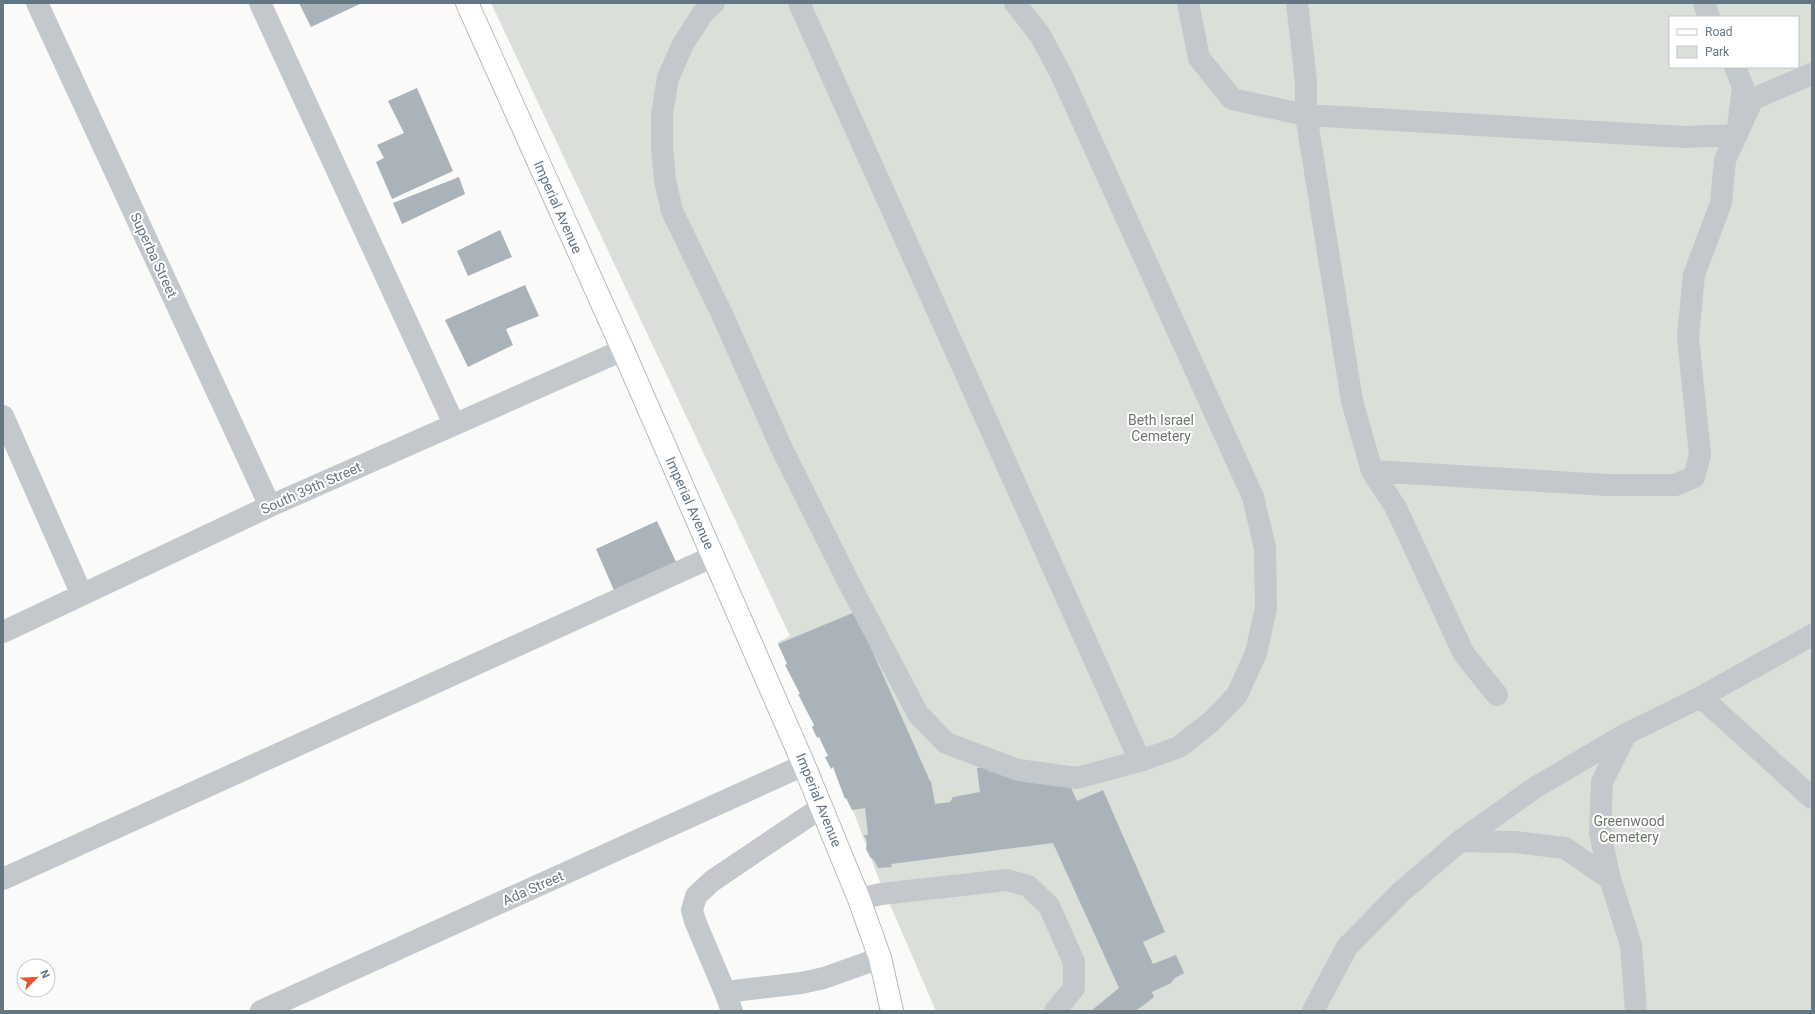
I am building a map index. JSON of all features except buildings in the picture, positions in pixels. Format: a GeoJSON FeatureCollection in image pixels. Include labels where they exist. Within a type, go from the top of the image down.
{"type":"FeatureCollection","features":[{"type":"Feature","properties":{"kind":"main road","name":"Imperial Avenue"},"geometry":{"type":"LineString","coordinates":[[467,3],[714,556],[822,807],[859,899],[880,958],[892,1011]]}},
{"type":"Feature","properties":{"kind":"street","name":"Superba Street"},"geometry":{"type":"LineString","coordinates":[[38,3],[270,506]]}},
{"type":"Feature","properties":{"kind":"street"},"geometry":{"type":"LineString","coordinates":[[260,3],[454,424]]}},
{"type":"Feature","properties":{"kind":"street"},"geometry":{"type":"LineString","coordinates":[[714,3],[703,13],[683,44],[668,78],[662,114],[662,147],[665,180],[672,211],[721,312],[782,449],[918,714],[946,743],[1018,770],[1077,778],[1140,761],[1179,747],[1212,721],[1237,695],[1256,653],[1266,608],[1265,548],[1253,497],[1065,81],[1040,35],[1015,3]]}},
{"type":"Feature","properties":{"kind":"street"},"geometry":{"type":"LineString","coordinates":[[799,3],[1140,761]]}},
{"type":"Feature","properties":{"kind":"street"},"geometry":{"type":"LineString","coordinates":[[1188,3],[1199,58],[1232,99],[1306,115],[1684,137],[1737,135]]}},
{"type":"Feature","properties":{"kind":"street"},"geometry":{"type":"LineString","coordinates":[[1297,3],[1306,82],[1306,115],[1352,401],[1372,471],[1396,508],[1464,654],[1497,695]]}},
{"type":"Feature","properties":{"kind":"street"},"geometry":{"type":"LineString","coordinates":[[1704,3],[1709,16]]}},
{"type":"Feature","properties":{"kind":"street"},"geometry":{"type":"LineString","coordinates":[[1735,68],[1743,87],[1737,135]]}},
{"type":"Feature","properties":{"kind":"street"},"geometry":{"type":"LineString","coordinates":[[1372,471],[1608,485],[1675,485],[1694,477],[1700,455],[1688,337],[1694,275],[1721,203],[1725,160],[1753,99],[1812,74]]}},
{"type":"Feature","properties":{"kind":"street","name":"South 39th Street"},"geometry":{"type":"LineString","coordinates":[[3,632],[270,506],[623,350]]}},
{"type":"Feature","properties":{"kind":"street"},"geometry":{"type":"LineString","coordinates":[[3,416],[82,595]]}},
{"type":"Feature","properties":{"kind":"street"},"geometry":{"type":"LineString","coordinates":[[3,879],[714,556]]}},
{"type":"Feature","properties":{"kind":"street"},"geometry":{"type":"LineString","coordinates":[[1313,1011],[1347,947],[1401,892],[1460,841],[1536,787],[1626,734],[1701,696],[1812,635]]}},
{"type":"Feature","properties":{"kind":"street"},"geometry":{"type":"LineString","coordinates":[[1701,696],[1812,798]]}},
{"type":"Feature","properties":{"kind":"street"},"geometry":{"type":"LineString","coordinates":[[1626,734],[1602,782],[1600,833],[1610,879],[1631,944],[1636,1011]]}},
{"type":"Feature","properties":{"kind":"street","name":"Ada Street"},"geometry":{"type":"LineString","coordinates":[[261,1011],[804,765]]}},
{"type":"Feature","properties":{"kind":"street"},"geometry":{"type":"LineString","coordinates":[[822,807],[712,881],[696,896],[692,910],[695,921],[728,1001],[824,978],[880,958]]}},
{"type":"Feature","properties":{"kind":"street"},"geometry":{"type":"LineString","coordinates":[[1460,841],[1514,842],[1565,848],[1610,879]]}},
{"type":"Feature","properties":{"kind":"street"},"geometry":{"type":"LineString","coordinates":[[859,899],[880,894],[1007,880],[1028,886],[1048,906],[1074,962],[1074,988],[1055,1011]]}},
{"type":"Feature","properties":{"kind":"green space","name":"Beth Israel Cemetery"},"geometry":{"type":"Polygon","coordinates":[[[491,3],[1812,3],[1812,1011],[936,1011],[878,877],[851,805],[778,642],[790,636],[491,3]]]}},
{"type":"Feature","properties":{"kind":"park label","name":"Greenwood Cemetery"},"geometry":{"type":"Point","coordinates":[1629,830]}}]}
